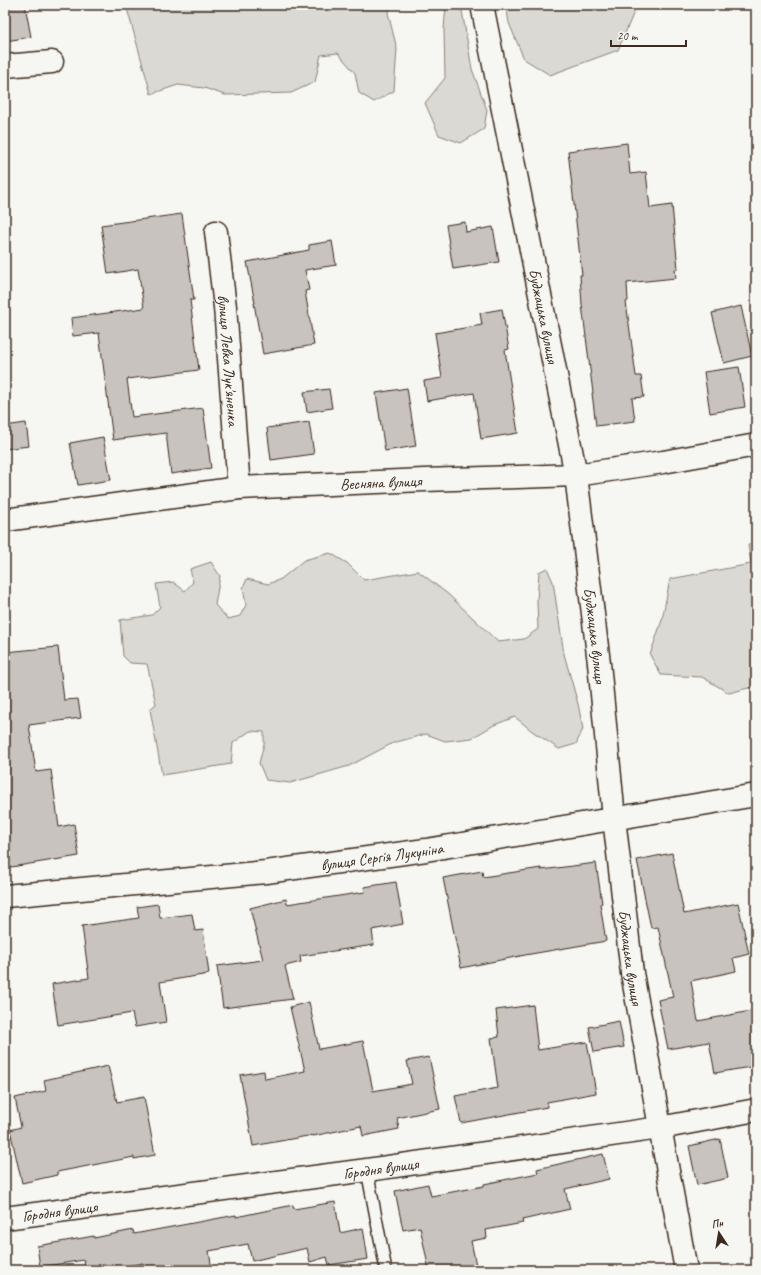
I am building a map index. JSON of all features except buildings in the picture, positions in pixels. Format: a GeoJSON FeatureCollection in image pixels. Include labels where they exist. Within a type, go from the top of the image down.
{"type":"FeatureCollection","features":[{"type":"Feature","properties":{"kind":"street","name":"Буджацька вулиця"},"geometry":{"type":"LineString","coordinates":[[482,5],[576,475],[599,663],[614,818],[632,973],[686,1270]]}},
{"type":"Feature","properties":{"kind":"street"},"geometry":{"type":"LineString","coordinates":[[5,66],[52,62]]}},
{"type":"Feature","properties":{"kind":"street","name":"вулиця Левка Лук'яненка"},"geometry":{"type":"LineString","coordinates":[[216,232],[225,307],[239,488]]}},
{"type":"Feature","properties":{"kind":"street","name":"Весняна вулиця"},"geometry":{"type":"LineString","coordinates":[[5,520],[239,488],[576,475],[663,462],[756,445]]}},
{"type":"Feature","properties":{"kind":"street","name":"вулиця Сергія Лукуніна"},"geometry":{"type":"LineString","coordinates":[[5,896],[266,872],[426,850],[756,795]]}},
{"type":"Feature","properties":{"kind":"street","name":"Городня вулиця"},"geometry":{"type":"LineString","coordinates":[[5,1218],[368,1170],[660,1128],[756,1110]]}},
{"type":"Feature","properties":{"kind":"lane"},"geometry":{"type":"LineString","coordinates":[[368,1170],[386,1270]]}},
{"type":"Feature","properties":{"kind":"shaded area"},"geometry":{"type":"Polygon","coordinates":[[[126,5],[392,5],[388,13],[397,49],[394,91],[374,102],[359,93],[355,73],[338,53],[321,55],[315,82],[291,93],[225,95],[204,88],[178,85],[151,94],[126,5]]]}},
{"type":"Feature","properties":{"kind":"shaded area"},"geometry":{"type":"Polygon","coordinates":[[[446,5],[461,5],[472,69],[487,110],[484,129],[461,143],[439,135],[425,103],[445,78],[444,29],[446,5]]]}},
{"type":"Feature","properties":{"kind":"shaded area"},"geometry":{"type":"Polygon","coordinates":[[[506,5],[635,5],[634,12],[618,50],[550,75],[524,59],[509,23],[506,5]]]}},
{"type":"Feature","properties":{"kind":"shaded area"},"geometry":{"type":"Polygon","coordinates":[[[756,544],[756,686],[729,693],[702,677],[661,675],[650,655],[662,620],[670,579],[751,564],[748,545],[756,544]]]}},
{"type":"Feature","properties":{"kind":"shaded area"},"geometry":{"type":"Polygon","coordinates":[[[330,553],[347,563],[364,580],[418,571],[449,595],[498,642],[524,639],[538,629],[537,600],[539,572],[547,568],[553,582],[564,654],[578,704],[583,729],[576,744],[559,749],[532,731],[515,717],[494,725],[472,738],[445,741],[426,734],[393,743],[349,766],[290,783],[266,780],[259,763],[264,744],[264,732],[250,731],[233,743],[231,764],[162,775],[150,709],[156,704],[147,664],[130,663],[123,656],[120,620],[152,615],[160,607],[156,584],[173,582],[185,591],[193,582],[190,569],[211,562],[220,576],[215,605],[228,619],[240,616],[246,605],[243,588],[247,579],[268,584],[281,579],[304,560],[330,553]]]}}]}
